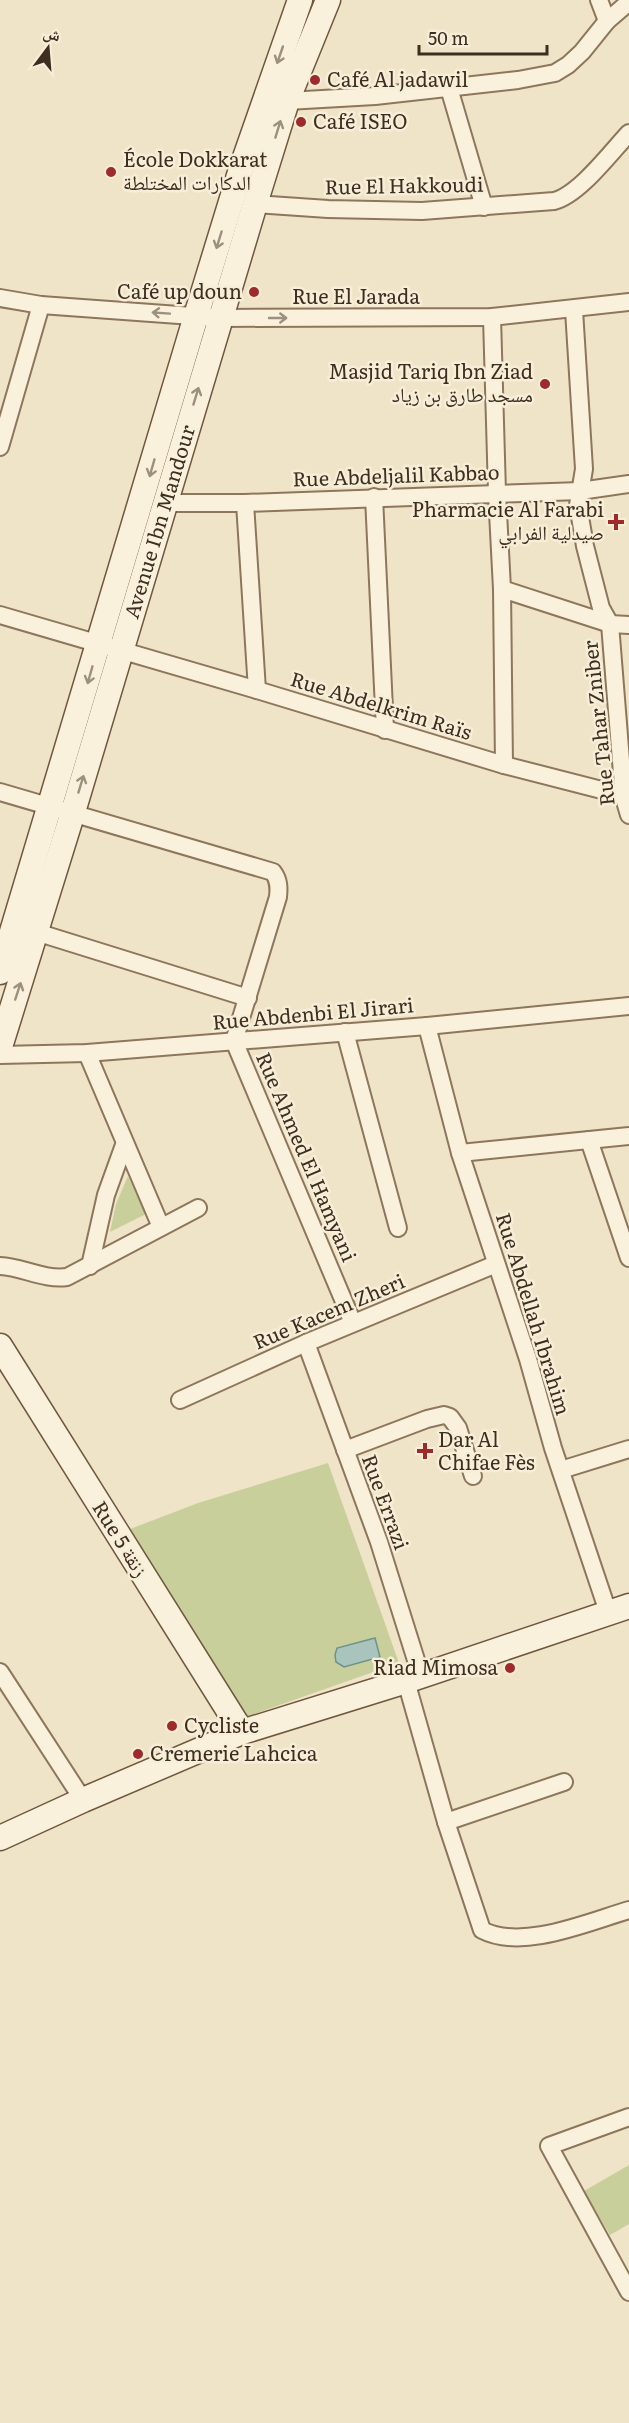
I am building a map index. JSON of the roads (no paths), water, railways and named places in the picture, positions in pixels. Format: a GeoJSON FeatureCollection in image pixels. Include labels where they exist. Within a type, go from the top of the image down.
{"type":"FeatureCollection","features":[{"type":"Feature","properties":{"kind":"street","name":"Avenue Ibn Mandour"},"geometry":{"type":"LineString","coordinates":[[110,647],[164,503],[242,169],[300,0]]}},
{"type":"Feature","properties":{"kind":"street","name":"Avenue Ibn Mandour"},"geometry":{"type":"LineString","coordinates":[[0,1047],[36,932],[62,810],[208,317],[255,204],[287,101],[328,0]]}},
{"type":"Feature","properties":{"kind":"street"},"geometry":{"type":"LineString","coordinates":[[599,0],[607,21]]}},
{"type":"Feature","properties":{"kind":"street"},"geometry":{"type":"LineString","coordinates":[[287,101],[375,96],[555,73],[582,52],[607,21],[629,2]]}},
{"type":"Feature","properties":{"kind":"street"},"geometry":{"type":"LineString","coordinates":[[449,88],[484,207]]}},
{"type":"Feature","properties":{"kind":"street","name":"Rue El Hakkoudi"},"geometry":{"type":"LineString","coordinates":[[255,204],[328,209],[422,211],[554,201],[582,182],[629,133]]}},
{"type":"Feature","properties":{"kind":"street","name":"Rue El Jarada"},"geometry":{"type":"LineString","coordinates":[[0,298],[41,305],[208,317],[492,317],[629,302]]}},
{"type":"Feature","properties":{"kind":"street"},"geometry":{"type":"LineString","coordinates":[[0,446],[41,305]]}},
{"type":"Feature","properties":{"kind":"street","name":"Rue Tahar Zniber"},"geometry":{"type":"LineString","coordinates":[[574,309],[584,469],[578,505],[585,546],[601,608],[610,624],[629,815]]}},
{"type":"Feature","properties":{"kind":"street"},"geometry":{"type":"LineString","coordinates":[[492,317],[502,590],[504,765]]}},
{"type":"Feature","properties":{"kind":"street","name":"Rue Abdeljalil Kabbao"},"geometry":{"type":"LineString","coordinates":[[164,503],[245,503],[580,491],[629,484]]}},
{"type":"Feature","properties":{"kind":"street"},"geometry":{"type":"LineString","coordinates":[[374,498],[385,730]]}},
{"type":"Feature","properties":{"kind":"street"},"geometry":{"type":"LineString","coordinates":[[245,503],[257,690]]}},
{"type":"Feature","properties":{"kind":"street"},"geometry":{"type":"LineString","coordinates":[[502,590],[610,624],[629,625]]}},
{"type":"Feature","properties":{"kind":"street","name":"Rue Abdelkrim Raïs"},"geometry":{"type":"LineString","coordinates":[[0,615],[504,765],[626,797]]}},
{"type":"Feature","properties":{"kind":"street"},"geometry":{"type":"LineString","coordinates":[[0,792],[273,872],[279,885],[278,897],[234,1041]]}},
{"type":"Feature","properties":{"kind":"street","name":"Avenue Ibn Mandour"},"geometry":{"type":"LineString","coordinates":[[0,972],[62,810]]}},
{"type":"Feature","properties":{"kind":"street"},"geometry":{"type":"LineString","coordinates":[[36,932],[248,998]]}},
{"type":"Feature","properties":{"kind":"street","name":"Rue Abdenbi El Jirari"},"geometry":{"type":"LineString","coordinates":[[0,1055],[87,1053],[427,1026],[629,1006]]}},
{"type":"Feature","properties":{"kind":"street","name":"Rue Abdellah Ibrahim"},"geometry":{"type":"LineString","coordinates":[[427,1026],[460,1153],[528,1359],[561,1470],[619,1609]]}},
{"type":"Feature","properties":{"kind":"street"},"geometry":{"type":"LineString","coordinates":[[345,1032],[398,1228]]}},
{"type":"Feature","properties":{"kind":"street","name":"Rue Ahmed El Hamyani"},"geometry":{"type":"LineString","coordinates":[[234,1041],[353,1323]]}},
{"type":"Feature","properties":{"kind":"street"},"geometry":{"type":"LineString","coordinates":[[87,1053],[124,1145],[161,1227]]}},
{"type":"Feature","properties":{"kind":"street"},"geometry":{"type":"LineString","coordinates":[[460,1153],[629,1136]]}},
{"type":"Feature","properties":{"kind":"street"},"geometry":{"type":"LineString","coordinates":[[589,1140],[629,1258]]}},
{"type":"Feature","properties":{"kind":"street"},"geometry":{"type":"LineString","coordinates":[[90,1266],[106,1195],[124,1145]]}},
{"type":"Feature","properties":{"kind":"street"},"geometry":{"type":"LineString","coordinates":[[0,1266],[13,1266],[55,1279],[67,1277],[198,1208]]}},
{"type":"Feature","properties":{"kind":"street","name":"Rue Kacem Zheri"},"geometry":{"type":"LineString","coordinates":[[180,1400],[306,1343],[496,1264]]}},
{"type":"Feature","properties":{"kind":"street","name":"Rue Errazi"},"geometry":{"type":"LineString","coordinates":[[306,1343],[379,1542],[414,1679],[446,1822],[480,1926],[490,1934],[507,1937],[534,1936],[629,1910]]}},
{"type":"Feature","properties":{"kind":"street","name":"Rue 5 زنقة"},"geometry":{"type":"LineString","coordinates":[[0,1346],[242,1732]]}},
{"type":"Feature","properties":{"kind":"street"},"geometry":{"type":"LineString","coordinates":[[345,1450],[427,1419],[444,1415],[450,1417],[458,1428],[473,1476]]}},
{"type":"Feature","properties":{"kind":"street"},"geometry":{"type":"LineString","coordinates":[[561,1470],[629,1449]]}},
{"type":"Feature","properties":{"kind":"street"},"geometry":{"type":"LineString","coordinates":[[0,1839],[83,1800],[242,1732],[414,1679],[619,1609]]}},
{"type":"Feature","properties":{"kind":"street"},"geometry":{"type":"LineString","coordinates":[[0,1672],[83,1800]]}},
{"type":"Feature","properties":{"kind":"street"},"geometry":{"type":"LineString","coordinates":[[446,1822],[564,1782]]}},
{"type":"Feature","properties":{"kind":"street"},"geometry":{"type":"LineString","coordinates":[[629,2117],[549,2146],[629,2292]]}},
{"type":"Feature","properties":{"kind":"water"},"geometry":{"type":"Polygon","coordinates":[[[375,1638],[380,1657],[344,1667],[336,1662],[337,1648],[375,1638]]]}},
{"type":"Feature","properties":{"kind":"place","name":"Café Al jadawil"},"geometry":{"type":"Point","coordinates":[315,80]}},
{"type":"Feature","properties":{"kind":"place","name":"Café ISEO"},"geometry":{"type":"Point","coordinates":[301,122]}},
{"type":"Feature","properties":{"kind":"place","name":"École Dokkarat الدكارات المختلطة"},"geometry":{"type":"Point","coordinates":[111,172]}},
{"type":"Feature","properties":{"kind":"place","name":"Café up doun"},"geometry":{"type":"Point","coordinates":[254,292]}},
{"type":"Feature","properties":{"kind":"place","name":"Masjid Tariq Ibn Ziad مسجد طارق بن زياد"},"geometry":{"type":"Point","coordinates":[545,384]}},
{"type":"Feature","properties":{"kind":"place","name":"Pharmacie Al Farabi صيدلية الفرابي"},"geometry":{"type":"Point","coordinates":[616,522]}},
{"type":"Feature","properties":{"kind":"place","name":"Dar Al Chifae Fès"},"geometry":{"type":"Point","coordinates":[425,1451]}},
{"type":"Feature","properties":{"kind":"place","name":"Riad Mimosa"},"geometry":{"type":"Point","coordinates":[510,1668]}},
{"type":"Feature","properties":{"kind":"place","name":"Cycliste"},"geometry":{"type":"Point","coordinates":[172,1726]}},
{"type":"Feature","properties":{"kind":"place","name":"Cremerie Lahcica"},"geometry":{"type":"Point","coordinates":[138,1754]}}]}
